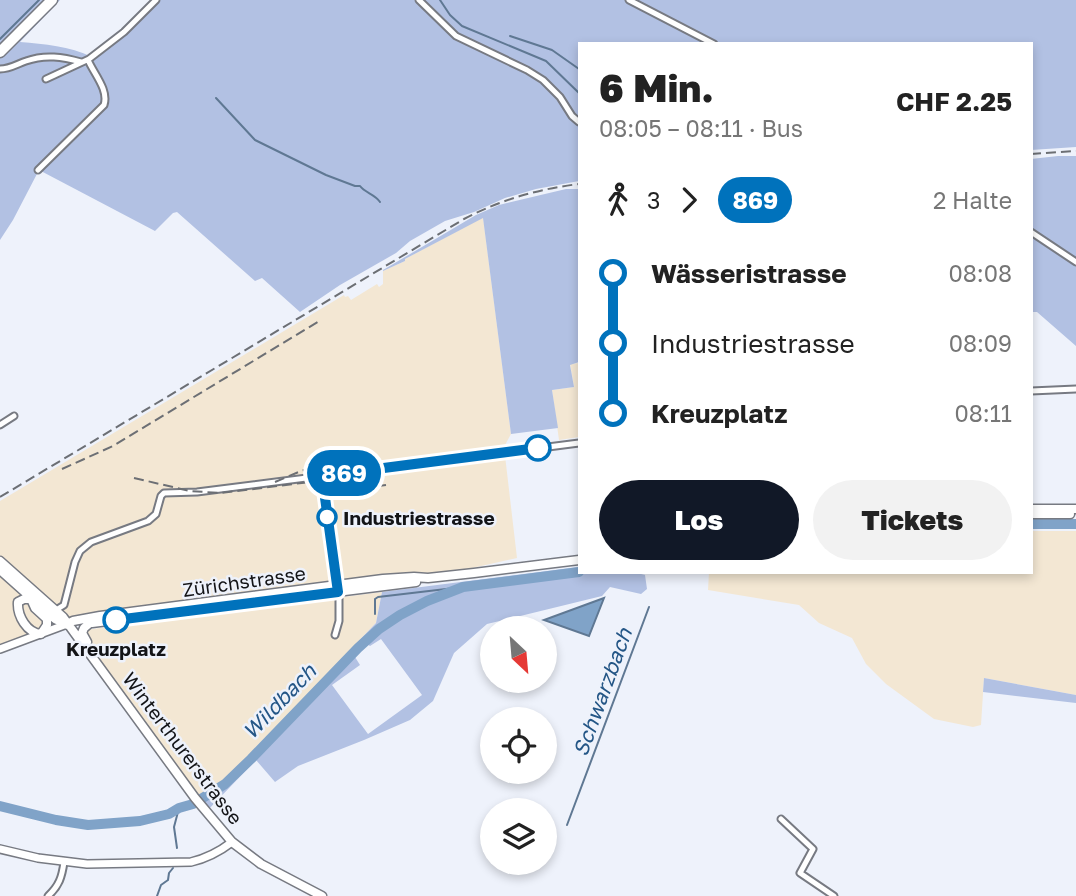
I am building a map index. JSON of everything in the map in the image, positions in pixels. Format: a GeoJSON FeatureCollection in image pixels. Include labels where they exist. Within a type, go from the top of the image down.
{"type":"FeatureCollection","features":[{"type":"Feature","properties":{"kind":"highway"},"geometry":{"type":"LineString","coordinates":[[0,52],[52,0]]}},
{"type":"Feature","properties":{"kind":"main road"},"geometry":{"type":"LineString","coordinates":[[1033,509],[1076,512]]}},
{"type":"Feature","properties":{"kind":"main road"},"geometry":{"type":"LineString","coordinates":[[1033,514],[1076,512]]}},
{"type":"Feature","properties":{"kind":"main road","name":"Zürichstrasse"},"geometry":{"type":"LineString","coordinates":[[67,624],[338,588],[383,579],[428,578],[578,560]]}},
{"type":"Feature","properties":{"kind":"main road","name":"Winterthurerstrasse"},"geometry":{"type":"LineString","coordinates":[[0,561],[63,617],[195,798],[232,842],[261,864],[322,896]]}},
{"type":"Feature","properties":{"kind":"main road","name":"Winterthurerstrasse"},"geometry":{"type":"LineString","coordinates":[[0,570],[31,599],[67,624]]}},
{"type":"Feature","properties":{"kind":"main road","name":"Zürichstrasse"},"geometry":{"type":"LineString","coordinates":[[67,624],[100,616],[338,588]]}},
{"type":"Feature","properties":{"kind":"main road"},"geometry":{"type":"LineString","coordinates":[[31,599],[35,608],[45,616],[47,627],[41,634],[28,628],[17,607],[20,601],[31,599]]}},
{"type":"Feature","properties":{"kind":"main road"},"geometry":{"type":"LineString","coordinates":[[56,610],[73,615],[100,616]]}},
{"type":"Feature","properties":{"kind":"main road"},"geometry":{"type":"LineString","coordinates":[[90,623],[84,628],[83,636],[96,654],[99,666]]}},
{"type":"Feature","properties":{"kind":"street"},"geometry":{"type":"LineString","coordinates":[[46,79],[85,61],[124,32],[156,0]]}},
{"type":"Feature","properties":{"kind":"street"},"geometry":{"type":"LineString","coordinates":[[419,0],[456,36],[543,80],[578,121]]}},
{"type":"Feature","properties":{"kind":"street"},"geometry":{"type":"LineString","coordinates":[[629,0],[710,42]]}},
{"type":"Feature","properties":{"kind":"street"},"geometry":{"type":"LineString","coordinates":[[0,69],[47,56],[85,61],[104,90],[106,102],[101,110],[38,170]]}},
{"type":"Feature","properties":{"kind":"street"},"geometry":{"type":"LineString","coordinates":[[1033,233],[1076,262]]}},
{"type":"Feature","properties":{"kind":"street"},"geometry":{"type":"LineString","coordinates":[[1033,391],[1076,389]]}},
{"type":"Feature","properties":{"kind":"street"},"geometry":{"type":"LineString","coordinates":[[0,425],[15,416]]}},
{"type":"Feature","properties":{"kind":"street"},"geometry":{"type":"LineString","coordinates":[[56,610],[64,605],[80,551],[91,542],[148,521],[156,514],[162,494],[166,492],[194,492],[578,443]]}},
{"type":"Feature","properties":{"kind":"street"},"geometry":{"type":"LineString","coordinates":[[322,476],[338,588],[339,618],[335,635]]}},
{"type":"Feature","properties":{"kind":"street","name":"Zürichstrasse"},"geometry":{"type":"LineString","coordinates":[[0,649],[67,624]]}},
{"type":"Feature","properties":{"kind":"street"},"geometry":{"type":"LineString","coordinates":[[781,819],[813,849],[800,873],[834,896]]}},
{"type":"Feature","properties":{"kind":"street"},"geometry":{"type":"LineString","coordinates":[[0,849],[64,862],[191,862],[214,855],[232,842]]}},
{"type":"Feature","properties":{"kind":"street"},"geometry":{"type":"LineString","coordinates":[[48,896],[59,883],[64,862]]}},
{"type":"Feature","properties":{"kind":"shaded area"},"geometry":{"type":"Polygon","coordinates":[[[0,0],[60,0],[20,42],[66,48],[92,57],[156,0],[1076,0],[1076,147],[1033,150],[1033,42],[578,42],[578,181],[505,198],[445,221],[300,312],[262,278],[255,281],[177,212],[155,231],[39,170],[0,240],[0,0]]]}},
{"type":"Feature","properties":{"kind":"shaded area"},"geometry":{"type":"Polygon","coordinates":[[[1076,156],[1076,346],[1037,312],[1033,312],[1033,159],[1076,156]]]}},
{"type":"Feature","properties":{"kind":"shaded area"},"geometry":{"type":"Polygon","coordinates":[[[566,189],[578,189],[578,362],[570,365],[574,387],[552,390],[558,428],[511,434],[483,218],[383,271],[476,215],[499,205],[566,189]]]}},
{"type":"Feature","properties":{"kind":"shaded area"},"geometry":{"type":"Polygon","coordinates":[[[483,217],[511,434],[504,447],[517,558],[428,578],[73,621],[0,649],[0,501],[344,295],[351,300],[377,284],[379,287],[383,284],[383,271],[483,217]]]}},
{"type":"Feature","properties":{"kind":"shaded area"},"geometry":{"type":"Polygon","coordinates":[[[578,363],[578,437],[559,440],[552,390],[574,387],[570,364],[578,363]]]}},
{"type":"Feature","properties":{"kind":"shaded area"},"geometry":{"type":"Polygon","coordinates":[[[1033,531],[1076,531],[1076,695],[984,678],[981,725],[973,727],[934,719],[886,684],[866,664],[852,638],[819,623],[799,605],[708,590],[709,574],[1033,574],[1033,531]]]}},
{"type":"Feature","properties":{"kind":"shaded area"},"geometry":{"type":"Polygon","coordinates":[[[578,567],[578,574],[645,574],[641,575],[645,575],[647,589],[641,594],[610,587],[602,596],[520,616],[480,616],[480,630],[454,653],[433,701],[410,720],[298,766],[275,782],[256,760],[206,812],[195,798],[222,783],[376,623],[382,592],[578,567]],[[381,639],[370,646],[367,644],[355,657],[360,665],[332,685],[368,734],[422,695],[381,639]]]}},
{"type":"Feature","properties":{"kind":"shaded area"},"geometry":{"type":"Polygon","coordinates":[[[382,592],[376,623],[222,783],[195,798],[99,666],[87,631],[92,629],[382,592]]]}},
{"type":"Feature","properties":{"kind":"shaded area"},"geometry":{"type":"Polygon","coordinates":[[[604,598],[589,636],[557,625],[555,616],[604,598]]]}},
{"type":"Feature","properties":{"kind":"shaded area"},"geometry":{"type":"Polygon","coordinates":[[[984,678],[1076,695],[1076,703],[983,692],[984,678]]]}},
{"type":"Feature","properties":{"kind":"waterway"},"geometry":{"type":"LineString","coordinates":[[0,39],[39,0]]}},
{"type":"Feature","properties":{"kind":"waterway"},"geometry":{"type":"LineString","coordinates":[[440,0],[462,26],[546,61],[578,92]]}},
{"type":"Feature","properties":{"kind":"waterway"},"geometry":{"type":"LineString","coordinates":[[510,36],[552,50],[578,68]]}},
{"type":"Feature","properties":{"kind":"waterway"},"geometry":{"type":"LineString","coordinates":[[216,98],[255,140],[326,175],[360,186],[380,202]]}},
{"type":"Feature","properties":{"kind":"waterway","name":"Wildbach"},"geometry":{"type":"LineString","coordinates":[[1033,524],[1076,524]]}},
{"type":"Feature","properties":{"kind":"waterway","name":"Wildbach"},"geometry":{"type":"LineString","coordinates":[[0,806],[88,825],[140,821],[169,814],[193,804],[225,784],[358,648],[400,615],[463,587],[578,572]]}},
{"type":"Feature","properties":{"kind":"waterway"},"geometry":{"type":"LineString","coordinates":[[375,614],[375,599],[378,597],[463,587]]}},
{"type":"Feature","properties":{"kind":"waterway","name":"Schwarzbach"},"geometry":{"type":"LineString","coordinates":[[567,825],[649,607]]}},
{"type":"Feature","properties":{"kind":"waterway"},"geometry":{"type":"LineString","coordinates":[[177,848],[174,827],[179,808]]}},
{"type":"Feature","properties":{"kind":"waterway"},"geometry":{"type":"LineString","coordinates":[[157,896],[173,868]]}},
{"type":"Feature","properties":{"kind":"railway"},"geometry":{"type":"LineString","coordinates":[[1033,154],[1076,151]]}},
{"type":"Feature","properties":{"kind":"railway"},"geometry":{"type":"LineString","coordinates":[[0,497],[464,219],[520,196],[578,184]]}},
{"type":"Feature","properties":{"kind":"railway"},"geometry":{"type":"LineString","coordinates":[[62,469],[113,446],[321,320]]}},
{"type":"Feature","properties":{"kind":"railway"},"geometry":{"type":"LineString","coordinates":[[275,482],[328,463]]}},
{"type":"Feature","properties":{"kind":"railway"},"geometry":{"type":"LineString","coordinates":[[134,478],[190,491],[221,493],[399,471]]}},
{"type":"Feature","properties":{"kind":"railway"},"geometry":{"type":"LineString","coordinates":[[317,486],[341,491],[386,485]]}},
{"type":"Feature","properties":{"kind":"bus line","name":"869"},"geometry":{"type":"LineString","coordinates":[[116,620],[338,592],[322,476],[538,448]]}},
{"type":"Feature","properties":{"kind":"place","name":"Industriestrasse"},"geometry":{"type":"Point","coordinates":[327,517]}},
{"type":"Feature","properties":{"kind":"place","name":"Kreuzplatz"},"geometry":{"type":"Point","coordinates":[116,620]}}]}
